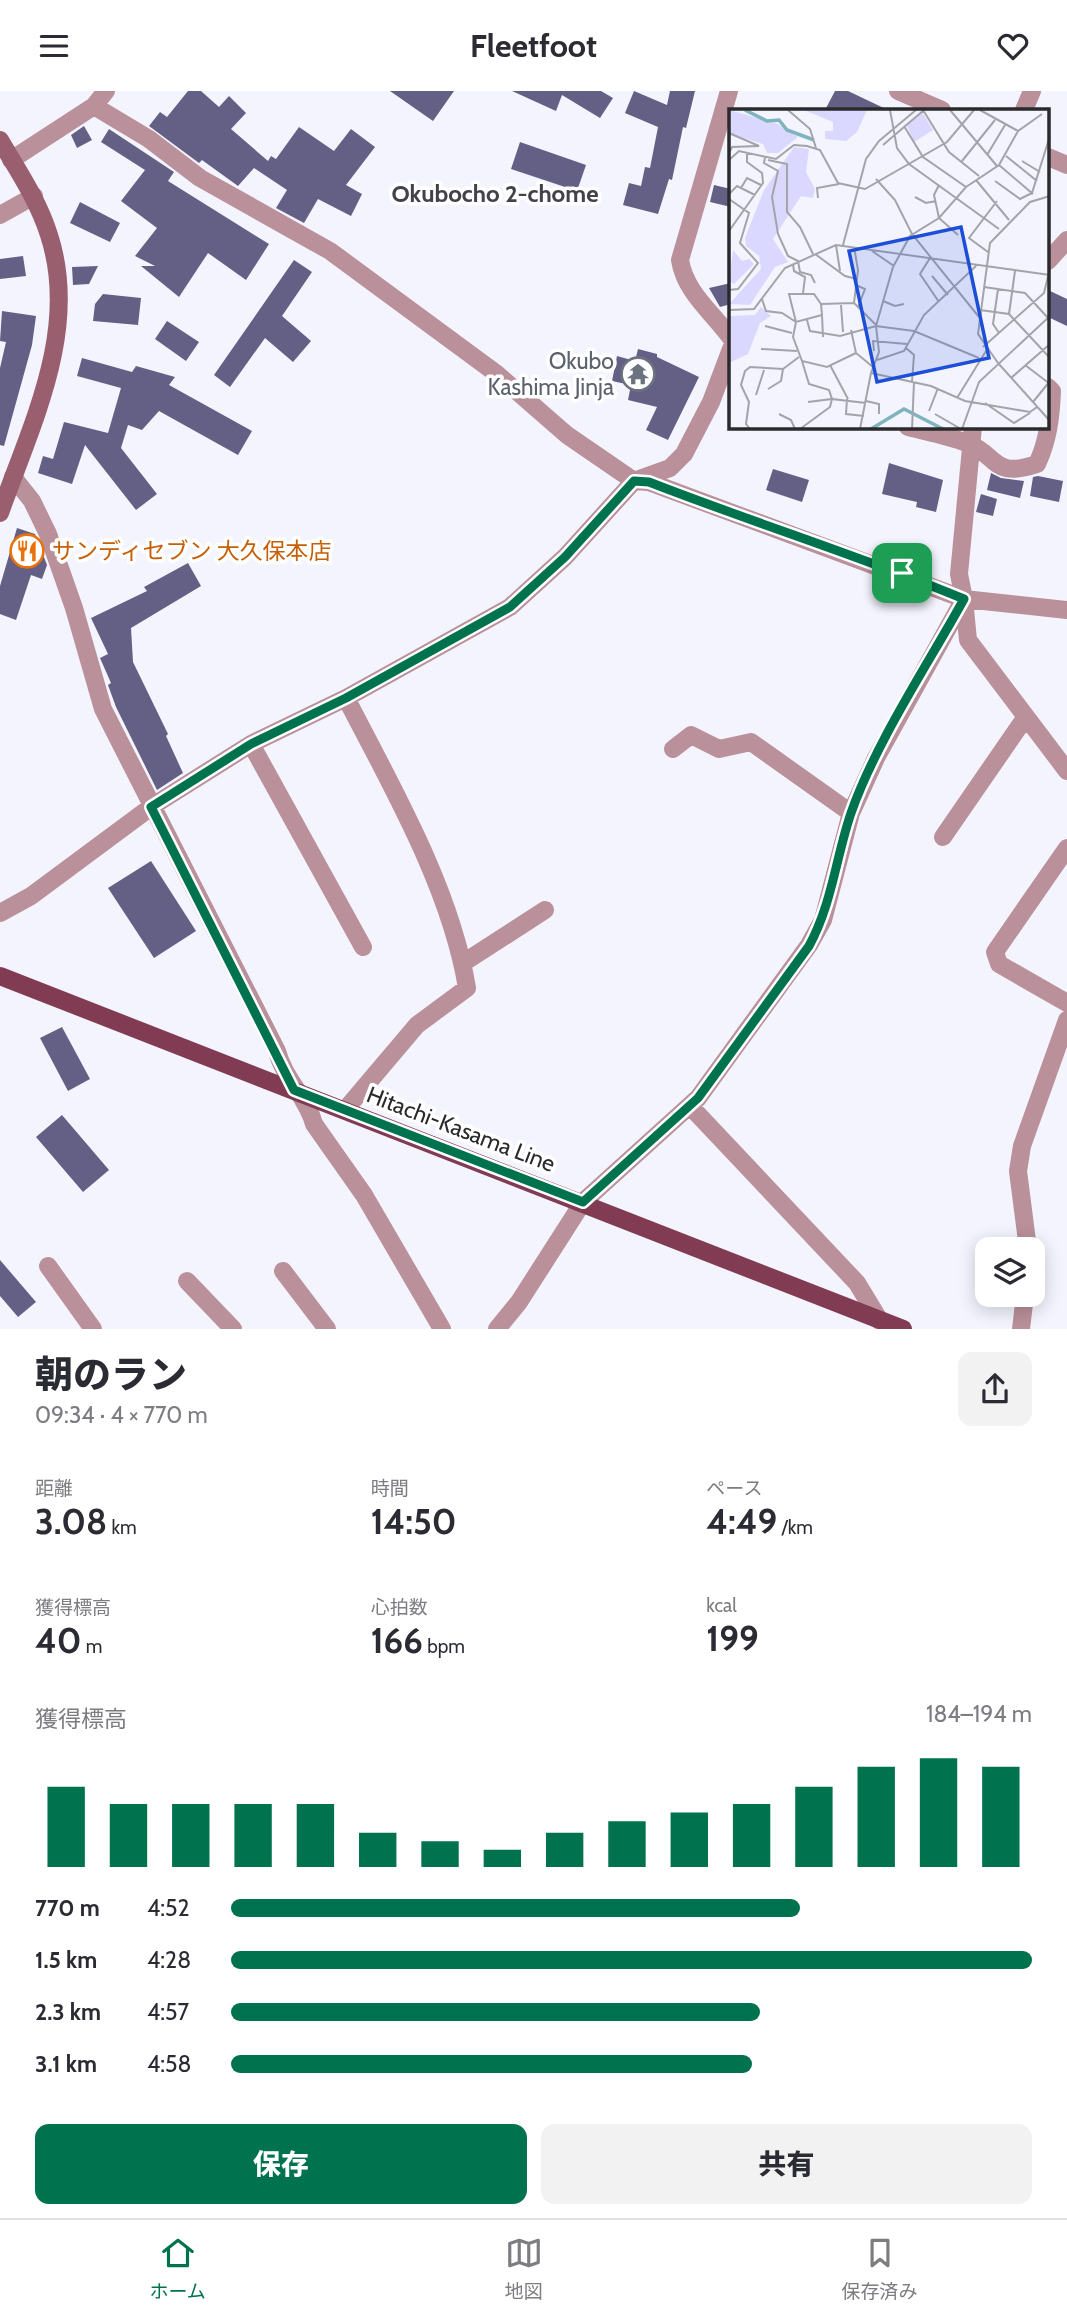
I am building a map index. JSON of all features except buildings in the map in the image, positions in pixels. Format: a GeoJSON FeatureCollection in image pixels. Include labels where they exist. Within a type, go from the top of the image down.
{"type":"FeatureCollection","features":[{"type":"Feature","properties":{"kind":"main road","name":"Hitachi-Kasama Line"},"geometry":{"type":"LineString","coordinates":[[0,976],[903,1329]]}},
{"type":"Feature","properties":{"kind":"street"},"geometry":{"type":"LineString","coordinates":[[11,160],[94,106],[106,91]]}},
{"type":"Feature","properties":{"kind":"street"},"geometry":{"type":"LineString","coordinates":[[729,336],[692,292],[682,275],[680,260],[730,91]]}},
{"type":"Feature","properties":{"kind":"street"},"geometry":{"type":"LineString","coordinates":[[898,91],[940,109]]}},
{"type":"Feature","properties":{"kind":"street"},"geometry":{"type":"LineString","coordinates":[[1024,109],[1032,91]]}},
{"type":"Feature","properties":{"kind":"street"},"geometry":{"type":"LineString","coordinates":[[94,106],[149,139],[200,178],[330,251],[497,374],[566,435],[634,481],[649,482],[757,524],[902,573],[964,599],[1067,610]]}},
{"type":"Feature","properties":{"kind":"street"},"geometry":{"type":"LineString","coordinates":[[0,140],[34,196],[49,235],[57,268],[58,331],[41,397],[0,513]]}},
{"type":"Feature","properties":{"kind":"street"},"geometry":{"type":"LineString","coordinates":[[1050,158],[1067,165]]}},
{"type":"Feature","properties":{"kind":"street"},"geometry":{"type":"LineString","coordinates":[[0,215],[34,196]]}},
{"type":"Feature","properties":{"kind":"street"},"geometry":{"type":"LineString","coordinates":[[1050,259],[1067,240]]}},
{"type":"Feature","properties":{"kind":"street"},"geometry":{"type":"LineString","coordinates":[[0,913],[31,895],[151,807],[251,744],[346,698],[510,607],[565,557],[634,481],[670,468],[684,454],[725,376],[729,358]]}},
{"type":"Feature","properties":{"kind":"street"},"geometry":{"type":"LineString","coordinates":[[1050,389],[1050,423]]}},
{"type":"Feature","properties":{"kind":"street"},"geometry":{"type":"LineString","coordinates":[[711,402],[729,392]]}},
{"type":"Feature","properties":{"kind":"street"},"geometry":{"type":"LineString","coordinates":[[922,429],[972,436],[994,464],[1019,470],[1037,464],[1048,429]]}},
{"type":"Feature","properties":{"kind":"street"},"geometry":{"type":"LineString","coordinates":[[972,436],[959,574],[968,640],[1067,771]]}},
{"type":"Feature","properties":{"kind":"street"},"geometry":{"type":"LineString","coordinates":[[13,477],[32,501],[48,534],[74,608],[103,709],[151,807],[294,1090],[364,1195],[442,1329]]}},
{"type":"Feature","properties":{"kind":"street"},"geometry":{"type":"LineString","coordinates":[[497,1329],[519,1302],[583,1202],[690,1107],[771,1000],[818,929],[851,813],[876,758],[964,599]]}},
{"type":"Feature","properties":{"kind":"street"},"geometry":{"type":"LineString","coordinates":[[345,1110],[416,1025],[467,988],[463,963],[404,810],[346,698]]}},
{"type":"Feature","properties":{"kind":"street"},"geometry":{"type":"LineString","coordinates":[[943,837],[1025,718]]}},
{"type":"Feature","properties":{"kind":"street"},"geometry":{"type":"LineString","coordinates":[[673,749],[691,735],[719,749],[751,742],[851,813]]}},
{"type":"Feature","properties":{"kind":"street"},"geometry":{"type":"LineString","coordinates":[[251,744],[363,947]]}},
{"type":"Feature","properties":{"kind":"street"},"geometry":{"type":"LineString","coordinates":[[1067,848],[995,953],[999,964],[1067,1003]]}},
{"type":"Feature","properties":{"kind":"street"},"geometry":{"type":"LineString","coordinates":[[463,963],[545,909]]}},
{"type":"Feature","properties":{"kind":"street"},"geometry":{"type":"LineString","coordinates":[[1026,1237],[1018,1171],[1022,1146],[1060,1063],[1067,1020]]}},
{"type":"Feature","properties":{"kind":"street"},"geometry":{"type":"LineString","coordinates":[[690,1107],[857,1283],[880,1321]]}},
{"type":"Feature","properties":{"kind":"street"},"geometry":{"type":"LineString","coordinates":[[48,1266],[93,1329]]}},
{"type":"Feature","properties":{"kind":"street"},"geometry":{"type":"LineString","coordinates":[[283,1271],[327,1329]]}},
{"type":"Feature","properties":{"kind":"street"},"geometry":{"type":"LineString","coordinates":[[187,1281],[233,1329]]}},
{"type":"Feature","properties":{"kind":"street"},"geometry":{"type":"LineString","coordinates":[[1021,1329],[1024,1307]]}},
{"type":"Feature","properties":{"kind":"place","name":"Okubo Kashima Jinja"},"geometry":{"type":"Point","coordinates":[638,374]}},
{"type":"Feature","properties":{"kind":"place","name":"サンディセブン 大久保本店"},"geometry":{"type":"Point","coordinates":[27,551]}},
{"type":"Feature","properties":{"kind":"district","name":"Okubocho 2-chome"},"geometry":{"type":"Point","coordinates":[495,194]}},
{"type":"Feature","properties":{"kind":"route"},"geometry":{"type":"LineString","coordinates":[[634,481],[649,482],[757,524],[902,573],[964,599],[876,758],[851,813],[823,920],[809,946],[698,1098],[583,1202],[294,1090],[281,1070],[276,1051],[151,807],[251,744],[346,698],[510,607],[565,557],[634,481]]}}]}
